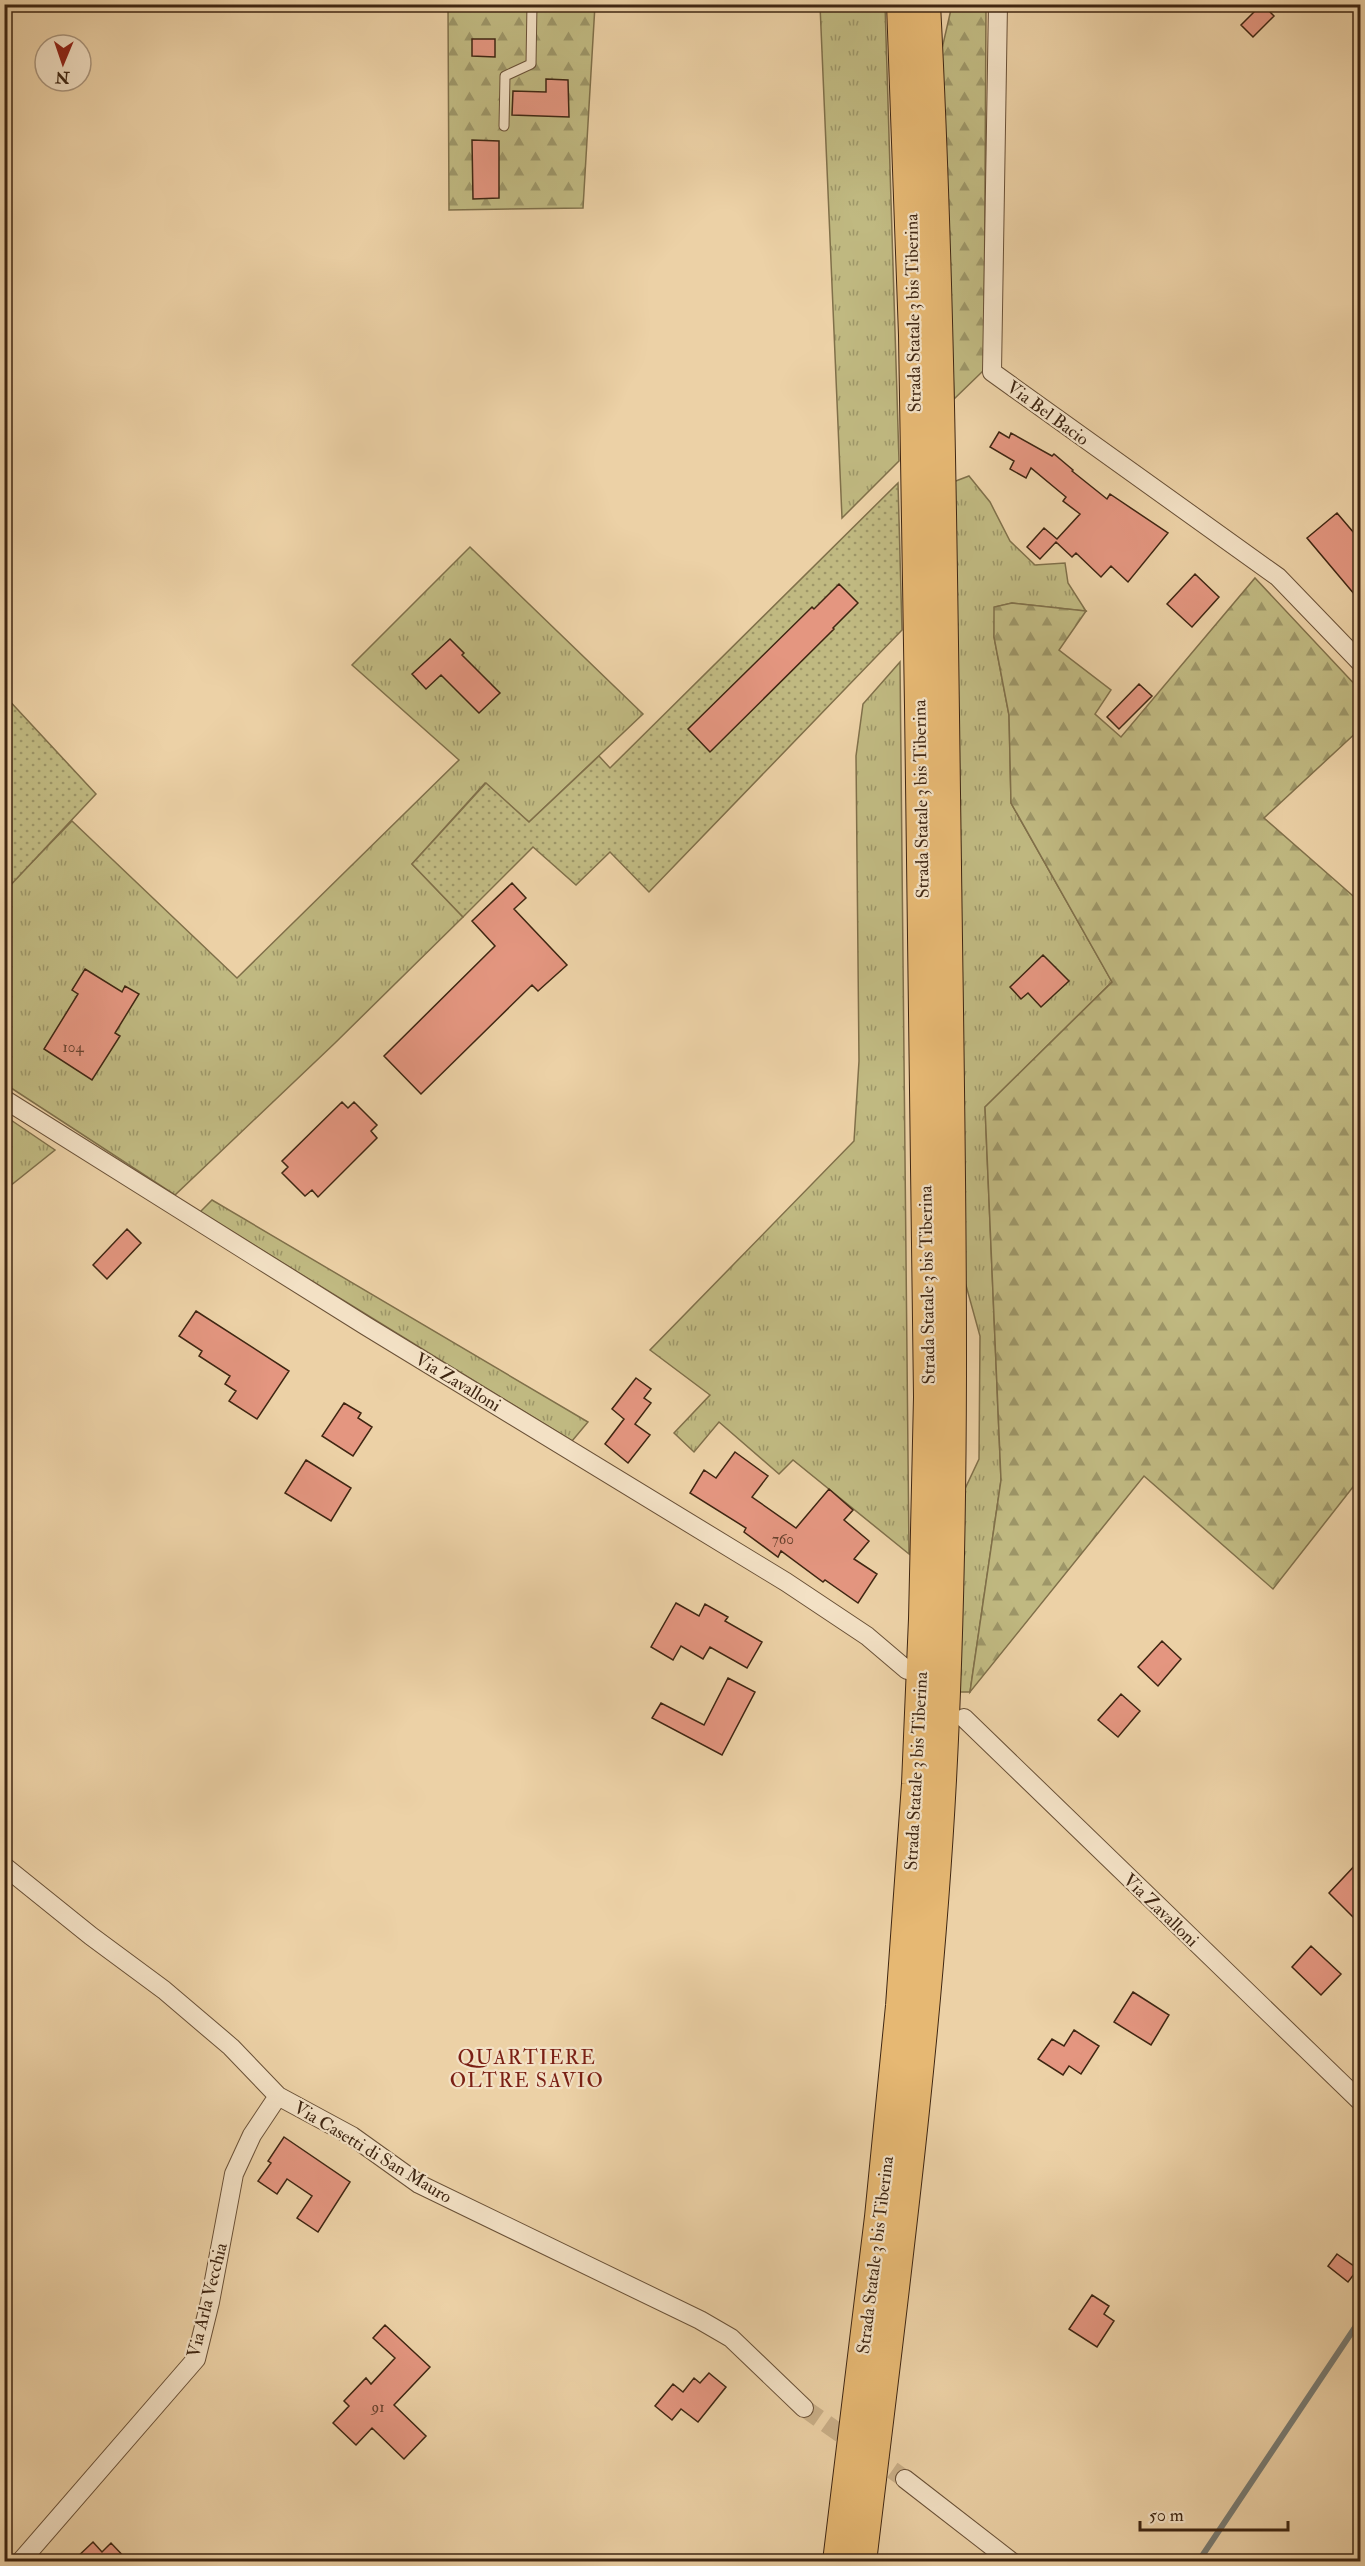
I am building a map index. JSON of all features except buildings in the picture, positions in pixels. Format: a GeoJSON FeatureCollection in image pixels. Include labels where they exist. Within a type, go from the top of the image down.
{"type":"FeatureCollection","features":[{"type":"Feature","properties":{"kind":"highway","name":"Strada Statale 3 bis Tiberina"},"geometry":{"type":"LineString","coordinates":[[902,4],[926,335]]}},
{"type":"Feature","properties":{"kind":"highway","name":"Strada Statale 3 bis Tiberina"},"geometry":{"type":"LineString","coordinates":[[861,2562],[903,2221],[923,2020],[940,1788],[948,1635],[951,1397],[950,1203],[932,705],[926,335],[925,4]]}},
{"type":"Feature","properties":{"kind":"highway","name":"Strada Statale 3 bis Tiberina"},"geometry":{"type":"LineString","coordinates":[[838,2562],[880,2217],[901,2006],[917,1784],[924,1619],[929,1397],[932,705]]}},
{"type":"Feature","properties":{"kind":"street","name":"Via Bel Bacio"},"geometry":{"type":"LineString","coordinates":[[998,4],[992,372],[1278,576],[1360,662]]}},
{"type":"Feature","properties":{"kind":"street","name":"Via Zavalloni"},"geometry":{"type":"LineString","coordinates":[[4,1099],[366,1326],[786,1582],[867,1636],[907,1670]]}},
{"type":"Feature","properties":{"kind":"street","name":"Via Zavalloni"},"geometry":{"type":"LineString","coordinates":[[963,1718],[1360,2101]]}},
{"type":"Feature","properties":{"kind":"street","name":"Via Casetti di San Mauro"},"geometry":{"type":"LineString","coordinates":[[4,1866],[91,1936],[164,1990],[231,2047],[278,2096],[352,2136],[419,2184],[720,2332],[730,2338],[804,2408]]}},
{"type":"Feature","properties":{"kind":"street","name":"Via Arla Vecchia"},"geometry":{"type":"LineString","coordinates":[[22,2559],[196,2359],[212,2291],[234,2174],[252,2135],[278,2096]]}},
{"type":"Feature","properties":{"kind":"street"},"geometry":{"type":"LineString","coordinates":[[905,2479],[1012,2562]]}},
{"type":"Feature","properties":{"kind":"lane"},"geometry":{"type":"LineString","coordinates":[[504,126],[505,76],[531,64],[532,4]]}},
{"type":"Feature","properties":{"kind":"green space"},"geometry":{"type":"Polygon","coordinates":[[[448,5],[595,5],[583,208],[449,210],[448,5]]]}},
{"type":"Feature","properties":{"kind":"green space"},"geometry":{"type":"Polygon","coordinates":[[[820,5],[885,5],[899,461],[842,518],[820,5]]]}},
{"type":"Feature","properties":{"kind":"green space"},"geometry":{"type":"Polygon","coordinates":[[[952,5],[986,5],[984,370],[954,399],[941,53],[952,5]]]}},
{"type":"Feature","properties":{"kind":"green space"},"geometry":{"type":"Polygon","coordinates":[[[969,476],[990,502],[1010,541],[1035,565],[1065,563],[1068,583],[1086,611],[1012,603],[995,607],[994,637],[1009,715],[1011,803],[1112,982],[985,1107],[1001,1480],[970,1692],[957,1692],[964,1491],[979,1459],[980,1336],[962,1271],[953,482],[969,476]]]}},
{"type":"Feature","properties":{"kind":"green space"},"geometry":{"type":"Polygon","coordinates":[[[898,483],[902,630],[649,892],[610,852],[576,885],[533,847],[463,917],[412,864],[486,783],[529,822],[599,756],[610,768],[898,483]]]}},
{"type":"Feature","properties":{"kind":"green space"},"geometry":{"type":"Polygon","coordinates":[[[470,547],[643,714],[529,822],[485,783],[412,864],[463,917],[175,1195],[5,1084],[4,891],[72,821],[237,978],[459,760],[352,665],[470,547]]]}},
{"type":"Feature","properties":{"kind":"green space"},"geometry":{"type":"Polygon","coordinates":[[[1255,578],[1360,690],[1360,729],[1264,818],[1360,902],[1360,1478],[1273,1589],[1144,1476],[970,1692],[1001,1480],[985,1107],[1112,982],[1011,803],[1009,715],[994,637],[994,607],[1012,603],[1086,611],[1059,650],[1111,690],[1095,714],[1121,737],[1255,578]]]}},
{"type":"Feature","properties":{"kind":"green space"},"geometry":{"type":"Polygon","coordinates":[[[900,662],[909,1554],[793,1460],[779,1474],[719,1422],[694,1452],[674,1433],[710,1395],[650,1350],[854,1141],[859,1061],[856,756],[863,704],[900,662]]]}},
{"type":"Feature","properties":{"kind":"green space"},"geometry":{"type":"Polygon","coordinates":[[[5,696],[96,794],[5,891],[5,696]]]}},
{"type":"Feature","properties":{"kind":"green space"},"geometry":{"type":"Polygon","coordinates":[[[5,1116],[55,1150],[5,1190],[5,1116]]]}},
{"type":"Feature","properties":{"kind":"green space"},"geometry":{"type":"Polygon","coordinates":[[[212,1200],[588,1422],[572,1441],[200,1212],[212,1200]]]}},
{"type":"Feature","properties":{"kind":"waterway"},"geometry":{"type":"LineString","coordinates":[[1198,2562],[1360,2320]]}},
{"type":"Feature","properties":{"kind":"waterway"},"geometry":{"type":"LineString","coordinates":[[4,2556],[11,2562]]}},
{"type":"Feature","properties":{"kind":"tunnel"},"geometry":{"type":"LineString","coordinates":[[804,2408],[905,2479]]}},
{"type":"Feature","properties":{"kind":"district","name":"QUARTIERE OLTRE SAVIO"},"geometry":{"type":"Point","coordinates":[527,2068]}}]}
